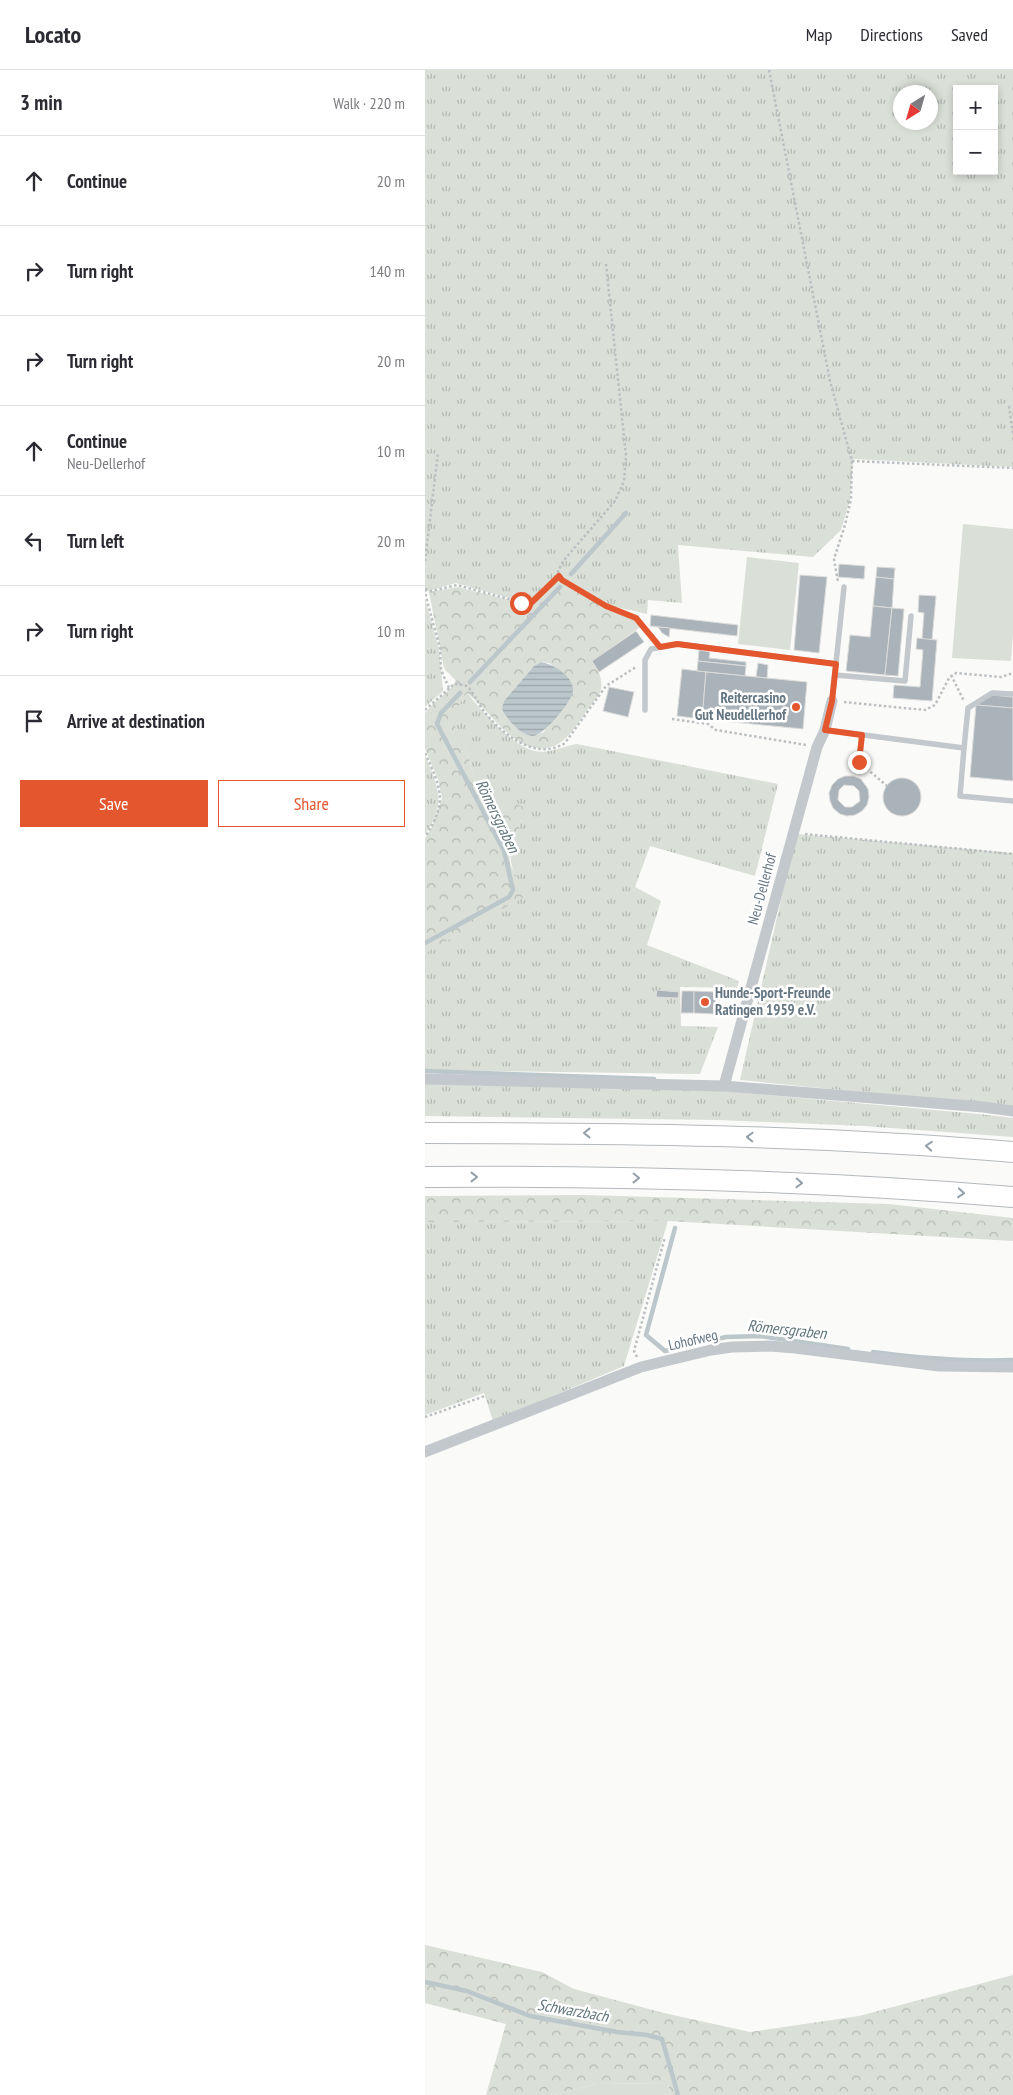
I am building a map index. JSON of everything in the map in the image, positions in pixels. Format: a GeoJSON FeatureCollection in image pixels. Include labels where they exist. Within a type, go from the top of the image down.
{"type":"FeatureCollection","features":[{"type":"Feature","properties":{"kind":"highway"},"geometry":{"type":"LineString","coordinates":[[425,1133],[659,1134],[841,1140],[1013,1152]]}},
{"type":"Feature","properties":{"kind":"highway"},"geometry":{"type":"LineString","coordinates":[[425,1177],[713,1180],[867,1187],[1013,1197]]}},
{"type":"Feature","properties":{"kind":"street","name":"Neu-Dellerhof"},"geometry":{"type":"LineString","coordinates":[[724,1086],[793,832],[817,747],[825,730],[832,701]]}},
{"type":"Feature","properties":{"kind":"street"},"geometry":{"type":"LineString","coordinates":[[425,1078],[724,1086],[1013,1111]]}},
{"type":"Feature","properties":{"kind":"street","name":"Lohofweg"},"geometry":{"type":"LineString","coordinates":[[425,1452],[641,1367],[711,1350],[752,1346],[795,1348],[939,1366],[1013,1367]]}},
{"type":"Feature","properties":{"kind":"lane"},"geometry":{"type":"LineString","coordinates":[[832,701],[844,586]]}},
{"type":"Feature","properties":{"kind":"lane"},"geometry":{"type":"LineString","coordinates":[[835,675],[905,681],[911,616]]}},
{"type":"Feature","properties":{"kind":"lane"},"geometry":{"type":"LineString","coordinates":[[645,710],[645,660],[651,649],[677,644],[836,664]]}},
{"type":"Feature","properties":{"kind":"lane"},"geometry":{"type":"LineString","coordinates":[[1013,694],[992,693],[968,708],[960,796],[1013,801]]}},
{"type":"Feature","properties":{"kind":"lane"},"geometry":{"type":"LineString","coordinates":[[825,730],[964,748]]}},
{"type":"Feature","properties":{"kind":"path"},"geometry":{"type":"LineString","coordinates":[[769,70],[828,371],[852,461],[851,499],[834,559],[838,582],[844,586]]}},
{"type":"Feature","properties":{"kind":"path"},"geometry":{"type":"LineString","coordinates":[[606,264],[626,456],[625,474],[620,492],[615,501],[559,566],[559,576],[562,580],[606,606],[636,618],[660,647]]}},
{"type":"Feature","properties":{"kind":"path"},"geometry":{"type":"LineString","coordinates":[[1009,406],[1013,434]]}},
{"type":"Feature","properties":{"kind":"path"},"geometry":{"type":"LineString","coordinates":[[425,561],[429,544],[438,453]]}},
{"type":"Feature","properties":{"kind":"path"},"geometry":{"type":"LineString","coordinates":[[852,461],[1013,468]]}},
{"type":"Feature","properties":{"kind":"path"},"geometry":{"type":"LineString","coordinates":[[425,589],[431,591],[457,586],[527,604],[559,576]]}},
{"type":"Feature","properties":{"kind":"path"},"geometry":{"type":"LineString","coordinates":[[425,589],[440,648],[441,670],[449,688]]}},
{"type":"Feature","properties":{"kind":"path"},"geometry":{"type":"LineString","coordinates":[[425,710],[449,688],[459,683],[468,686],[484,712],[497,725],[519,742],[531,748],[545,750],[565,743],[607,686],[645,660]]}},
{"type":"Feature","properties":{"kind":"path"},"geometry":{"type":"LineString","coordinates":[[832,701],[925,710],[935,705],[951,675],[956,673],[1001,677],[1013,672]]}},
{"type":"Feature","properties":{"kind":"path"},"geometry":{"type":"LineString","coordinates":[[951,675],[968,708]]}},
{"type":"Feature","properties":{"kind":"path"},"geometry":{"type":"LineString","coordinates":[[672,719],[708,724],[716,730],[817,747]]}},
{"type":"Feature","properties":{"kind":"path"},"geometry":{"type":"LineString","coordinates":[[858,767],[862,735]]}},
{"type":"Feature","properties":{"kind":"path"},"geometry":{"type":"LineString","coordinates":[[425,753],[437,780],[441,799],[430,829],[425,837]]}},
{"type":"Feature","properties":{"kind":"path"},"geometry":{"type":"LineString","coordinates":[[859,762],[887,786]]}},
{"type":"Feature","properties":{"kind":"path"},"geometry":{"type":"LineString","coordinates":[[793,832],[1013,854]]}},
{"type":"Feature","properties":{"kind":"path"},"geometry":{"type":"LineString","coordinates":[[641,1367],[635,1351],[665,1237]]}},
{"type":"Feature","properties":{"kind":"path"},"geometry":{"type":"LineString","coordinates":[[425,1417],[485,1396]]}},
{"type":"Feature","properties":{"kind":"green space"},"geometry":{"type":"Polygon","coordinates":[[[425,70],[1013,70],[1013,467],[853,459],[850,500],[841,530],[813,557],[678,545],[682,603],[648,600],[647,614],[607,605],[557,576],[529,602],[523,602],[456,583],[425,592],[425,70]]]}},
{"type":"Feature","properties":{"kind":"green space"},"geometry":{"type":"Polygon","coordinates":[[[963,524],[1013,529],[1013,634],[1011,661],[952,658],[963,524]]]}},
{"type":"Feature","properties":{"kind":"green space"},"geometry":{"type":"Polygon","coordinates":[[[747,557],[799,563],[790,650],[738,644],[747,557]]]}},
{"type":"Feature","properties":{"kind":"green space"},"geometry":{"type":"Polygon","coordinates":[[[559,580],[607,607],[635,619],[642,626],[592,661],[601,678],[600,692],[572,731],[559,744],[542,748],[523,744],[506,731],[467,693],[451,717],[468,755],[478,792],[534,810],[521,820],[509,853],[510,864],[526,896],[425,953],[425,838],[431,829],[442,798],[438,779],[425,749],[425,713],[456,681],[444,668],[429,592],[458,587],[528,605],[555,581],[559,580]],[[541,662],[534,666],[504,701],[502,709],[524,733],[533,736],[544,732],[567,676],[549,663],[541,662]]]}},
{"type":"Feature","properties":{"kind":"green space"},"geometry":{"type":"Polygon","coordinates":[[[425,599],[439,649],[443,691],[425,707],[425,599]]]}},
{"type":"Feature","properties":{"kind":"green space"},"geometry":{"type":"Polygon","coordinates":[[[467,693],[507,735],[526,748],[535,751],[551,751],[577,744],[778,784],[755,876],[650,846],[635,887],[661,901],[647,945],[739,981],[737,988],[680,987],[681,1026],[718,1027],[700,1074],[425,1070],[425,953],[525,896],[512,866],[511,859],[513,844],[521,820],[478,792],[468,755],[450,717],[467,693]]]}},
{"type":"Feature","properties":{"kind":"green space"},"geometry":{"type":"Polygon","coordinates":[[[425,755],[437,786],[438,803],[432,823],[425,835],[425,755]]]}},
{"type":"Feature","properties":{"kind":"green space"},"geometry":{"type":"Polygon","coordinates":[[[796,834],[1013,853],[1013,1107],[740,1080],[796,834]]]}},
{"type":"Feature","properties":{"kind":"green space"},"geometry":{"type":"Polygon","coordinates":[[[425,1084],[722,1091],[979,1114],[1013,1118],[1013,1137],[864,1126],[718,1120],[425,1116],[425,1084]]]}},
{"type":"Feature","properties":{"kind":"green space"},"geometry":{"type":"Polygon","coordinates":[[[584,1195],[889,1204],[1013,1218],[1013,1241],[668,1221],[425,1222],[425,1196],[584,1195]]]}},
{"type":"Feature","properties":{"kind":"green space"},"geometry":{"type":"Polygon","coordinates":[[[668,1221],[624,1366],[493,1421],[484,1393],[425,1415],[425,1222],[668,1221]]]}},
{"type":"Feature","properties":{"kind":"green space"},"geometry":{"type":"Polygon","coordinates":[[[425,1945],[542,1972],[574,1989],[664,2013],[750,2032],[859,2016],[1013,1975],[1013,2095],[670,2095],[668,2083],[595,2084],[554,2095],[486,2095],[506,2024],[425,2003],[425,1945]]]}},
{"type":"Feature","properties":{"kind":"green space"},"geometry":{"type":"Polygon","coordinates":[[[668,2083],[670,2095],[554,2095],[595,2084],[668,2083]]]}},
{"type":"Feature","properties":{"kind":"shaded area"},"geometry":{"type":"Polygon","coordinates":[[[541,662],[563,673],[568,678],[573,689],[570,700],[561,712],[543,731],[533,736],[519,730],[502,709],[504,701],[534,666],[541,662]]]}},
{"type":"Feature","properties":{"kind":"building"},"geometry":{"type":"Polygon","coordinates":[[[839,564],[865,566],[864,579],[838,577],[839,564]]]}},
{"type":"Feature","properties":{"kind":"building"},"geometry":{"type":"Polygon","coordinates":[[[877,567],[895,568],[894,579],[876,577],[877,567]]]}},
{"type":"Feature","properties":{"kind":"building"},"geometry":{"type":"Polygon","coordinates":[[[800,575],[827,577],[819,653],[794,650],[800,575]]]}},
{"type":"Feature","properties":{"kind":"building"},"geometry":{"type":"Polygon","coordinates":[[[876,577],[894,579],[892,608],[873,606],[876,577]]]}},
{"type":"Feature","properties":{"kind":"building"},"geometry":{"type":"Polygon","coordinates":[[[919,595],[936,596],[932,640],[922,639],[924,613],[918,612],[919,595]]]}},
{"type":"Feature","properties":{"kind":"building"},"geometry":{"type":"Polygon","coordinates":[[[873,606],[892,608],[885,675],[846,671],[850,635],[870,637],[873,606]]]}},
{"type":"Feature","properties":{"kind":"building"},"geometry":{"type":"Polygon","coordinates":[[[892,608],[904,609],[898,676],[885,675],[892,608]]]}},
{"type":"Feature","properties":{"kind":"building"},"geometry":{"type":"Polygon","coordinates":[[[651,615],[738,625],[737,636],[650,626],[651,615]]]}},
{"type":"Feature","properties":{"kind":"building"},"geometry":{"type":"Polygon","coordinates":[[[658,627],[670,628],[669,637],[662,633],[658,627]]]}},
{"type":"Feature","properties":{"kind":"building"},"geometry":{"type":"Polygon","coordinates":[[[636,631],[644,642],[599,672],[592,661],[636,631]]]}},
{"type":"Feature","properties":{"kind":"building"},"geometry":{"type":"Polygon","coordinates":[[[917,638],[937,640],[932,701],[893,698],[894,685],[920,687],[923,650],[916,649],[917,638]]]}},
{"type":"Feature","properties":{"kind":"building"},"geometry":{"type":"Polygon","coordinates":[[[699,650],[710,652],[709,658],[746,662],[746,666],[698,661],[699,650]]]}},
{"type":"Feature","properties":{"kind":"building"},"geometry":{"type":"Polygon","coordinates":[[[698,661],[746,666],[745,676],[697,671],[698,661]]]}},
{"type":"Feature","properties":{"kind":"building"},"geometry":{"type":"Polygon","coordinates":[[[758,663],[768,665],[767,678],[756,677],[758,663]]]}},
{"type":"Feature","properties":{"kind":"building"},"geometry":{"type":"Polygon","coordinates":[[[682,669],[706,672],[702,719],[677,716],[682,669]]]}},
{"type":"Feature","properties":{"kind":"building"},"geometry":{"type":"Polygon","coordinates":[[[706,672],[807,682],[803,729],[702,719],[706,672]]]}},
{"type":"Feature","properties":{"kind":"building"},"geometry":{"type":"Polygon","coordinates":[[[609,687],[634,692],[628,717],[603,711],[609,687]]]}},
{"type":"Feature","properties":{"kind":"building"},"geometry":{"type":"Polygon","coordinates":[[[992,695],[1013,697],[1013,708],[976,705],[992,695]]]}},
{"type":"Feature","properties":{"kind":"building"},"geometry":{"type":"Polygon","coordinates":[[[976,705],[1013,708],[1013,781],[970,777],[976,705]]]}},
{"type":"Feature","properties":{"kind":"building"},"geometry":{"type":"Polygon","coordinates":[[[845,776],[853,776],[861,779],[868,789],[869,797],[867,805],[862,811],[855,815],[847,816],[840,814],[833,808],[829,793],[832,785],[838,779],[845,776]],[[844,785],[839,790],[838,800],[845,807],[852,807],[860,801],[859,791],[854,786],[844,785]]]}},
{"type":"Feature","properties":{"kind":"building"},"geometry":{"type":"Polygon","coordinates":[[[902,778],[915,784],[921,797],[915,810],[902,816],[889,810],[883,797],[889,784],[902,778]]]}},
{"type":"Feature","properties":{"kind":"building"},"geometry":{"type":"Polygon","coordinates":[[[657,990],[679,992],[678,998],[656,997],[657,990]]]}},
{"type":"Feature","properties":{"kind":"building"},"geometry":{"type":"Polygon","coordinates":[[[682,991],[694,991],[694,1013],[681,1013],[682,991]]]}},
{"type":"Feature","properties":{"kind":"building","name":"Hunde-Sport-Freunde Ratingen 1959 e.V."},"geometry":{"type":"Polygon","coordinates":[[[694,991],[716,992],[715,1014],[694,1013],[694,991]]]}},
{"type":"Feature","properties":{"kind":"waterway","name":"Römersgraben"},"geometry":{"type":"LineString","coordinates":[[571,574],[626,513]]}},
{"type":"Feature","properties":{"kind":"waterway","name":"Römersgraben"},"geometry":{"type":"LineString","coordinates":[[470,682],[560,587]]}},
{"type":"Feature","properties":{"kind":"waterway","name":"Römersgraben"},"geometry":{"type":"LineString","coordinates":[[425,943],[509,897],[513,890],[504,851],[437,724],[441,713],[460,693]]}},
{"type":"Feature","properties":{"kind":"waterway","name":"Römersgraben"},"geometry":{"type":"LineString","coordinates":[[425,1071],[654,1079]]}},
{"type":"Feature","properties":{"kind":"waterway","name":"Römersgraben"},"geometry":{"type":"LineString","coordinates":[[675,1228],[646,1335],[665,1351],[726,1337],[760,1336],[848,1349]]}},
{"type":"Feature","properties":{"kind":"waterway","name":"Römersgraben"},"geometry":{"type":"LineString","coordinates":[[873,1352],[943,1359],[1013,1360]]}},
{"type":"Feature","properties":{"kind":"waterway","name":"Schwarzbach"},"geometry":{"type":"LineString","coordinates":[[425,1982],[467,1991],[530,2016],[662,2039],[678,2095]]}},
{"type":"Feature","properties":{"kind":"place","name":"Reitercasino Gut Neudellerhof"},"geometry":{"type":"Point","coordinates":[796,707]}},
{"type":"Feature","properties":{"kind":"place","name":"Hunde-Sport-Freunde Ratingen 1959 e.V."},"geometry":{"type":"Point","coordinates":[705,1002]}},
{"type":"Feature","properties":{"kind":"route"},"geometry":{"type":"LineString","coordinates":[[521,603],[531,603],[559,576],[562,580],[606,606],[636,618],[660,647],[677,644],[836,664],[832,701],[825,730],[862,735],[859,762]]}}]}
